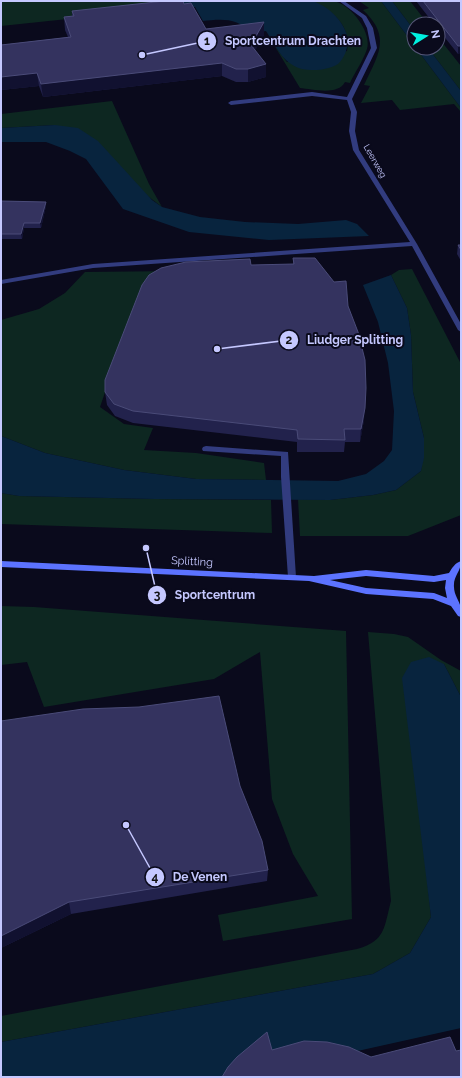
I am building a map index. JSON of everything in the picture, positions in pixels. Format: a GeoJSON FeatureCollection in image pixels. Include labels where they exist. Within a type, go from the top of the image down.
{"type":"FeatureCollection","features":[{"type":"Feature","properties":{"kind":"main road","name":"Splitting"},"geometry":{"type":"LineString","coordinates":[[1,564],[309,578],[366,573],[434,579],[451,576]]}},
{"type":"Feature","properties":{"kind":"main road"},"geometry":{"type":"LineString","coordinates":[[461,564],[451,576],[449,589],[453,603],[461,614]]}},
{"type":"Feature","properties":{"kind":"main road","name":"Splitting"},"geometry":{"type":"LineString","coordinates":[[309,578],[366,591],[434,596],[453,603]]}},
{"type":"Feature","properties":{"kind":"lane"},"geometry":{"type":"LineString","coordinates":[[230,103],[312,94],[349,99],[374,48],[370,28],[364,17],[341,1]]}},
{"type":"Feature","properties":{"kind":"lane","name":"Leerweg"},"geometry":{"type":"LineString","coordinates":[[349,99],[354,112],[352,131],[356,150],[414,244],[461,330]]}},
{"type":"Feature","properties":{"kind":"lane"},"geometry":{"type":"LineString","coordinates":[[1,282],[93,266],[414,244]]}},
{"type":"Feature","properties":{"kind":"lane"},"geometry":{"type":"LineString","coordinates":[[206,450],[285,454],[286,507],[292,577]]}},
{"type":"Feature","properties":{"kind":"green space"},"geometry":{"type":"Polygon","coordinates":[[[1,1],[172,1],[163,9],[1,26],[1,1]]]}},
{"type":"Feature","properties":{"kind":"green space"},"geometry":{"type":"Polygon","coordinates":[[[312,1],[334,1],[347,8],[359,20],[368,42],[367,49],[350,83],[345,82],[337,89],[324,91],[300,88],[274,45],[287,62],[347,51],[348,42],[346,33],[339,20],[327,10],[312,1]]]}},
{"type":"Feature","properties":{"kind":"green space"},"geometry":{"type":"Polygon","coordinates":[[[359,1],[381,1],[406,34],[406,56],[422,56],[461,108],[461,112],[454,104],[400,110],[392,100],[361,103],[370,86],[364,85],[374,64],[380,46],[380,38],[377,29],[372,20],[363,10],[369,8],[359,1]]]}},
{"type":"Feature","properties":{"kind":"green space"},"geometry":{"type":"Polygon","coordinates":[[[392,1],[410,1],[422,16],[406,16],[406,19],[392,1]]]}},
{"type":"Feature","properties":{"kind":"green space"},"geometry":{"type":"Polygon","coordinates":[[[446,47],[461,66],[461,91],[434,56],[446,56],[446,47]]]}},
{"type":"Feature","properties":{"kind":"green space"},"geometry":{"type":"Polygon","coordinates":[[[112,101],[149,184],[162,207],[55,125],[1,128],[1,114],[112,101]]]}},
{"type":"Feature","properties":{"kind":"green space"},"geometry":{"type":"Polygon","coordinates":[[[412,269],[461,364],[461,515],[408,536],[300,536],[298,499],[330,500],[373,495],[396,490],[421,471],[424,438],[413,392],[411,335],[407,308],[391,275],[399,270],[412,269]]]}},
{"type":"Feature","properties":{"kind":"green space"},"geometry":{"type":"Polygon","coordinates":[[[179,271],[139,293],[100,407],[124,424],[153,428],[144,450],[196,453],[264,463],[266,480],[196,479],[124,470],[45,453],[1,436],[1,320],[39,309],[65,293],[85,272],[179,271]]]}},
{"type":"Feature","properties":{"kind":"green space"},"geometry":{"type":"Polygon","coordinates":[[[1,493],[19,496],[271,500],[272,533],[1,524],[1,493]]]}},
{"type":"Feature","properties":{"kind":"green space"},"geometry":{"type":"Polygon","coordinates":[[[1,606],[34,607],[346,631],[352,919],[223,941],[218,915],[318,896],[293,854],[272,799],[260,652],[214,679],[44,707],[27,662],[1,665],[1,606]]]}},
{"type":"Feature","properties":{"kind":"green space"},"geometry":{"type":"Polygon","coordinates":[[[368,632],[394,634],[408,637],[441,660],[461,671],[461,697],[444,664],[423,840],[431,917],[410,953],[373,974],[1,1042],[1,1016],[357,949],[374,942],[379,937],[385,926],[391,901],[368,632]]]}},
{"type":"Feature","properties":{"kind":"water"},"geometry":{"type":"Polygon","coordinates":[[[172,1],[312,1],[325,7],[336,16],[344,27],[347,34],[348,43],[344,56],[338,64],[320,70],[305,69],[290,64],[280,53],[266,31],[249,33],[240,24],[229,20],[203,21],[195,7],[178,8],[172,1]]]}},
{"type":"Feature","properties":{"kind":"water"},"geometry":{"type":"Polygon","coordinates":[[[381,1],[392,1],[406,19],[406,34],[381,1]]]}},
{"type":"Feature","properties":{"kind":"water"},"geometry":{"type":"Polygon","coordinates":[[[422,56],[434,56],[461,91],[461,108],[422,56]]]}},
{"type":"Feature","properties":{"kind":"water"},"geometry":{"type":"Polygon","coordinates":[[[55,125],[78,128],[98,141],[152,200],[162,207],[200,217],[245,222],[298,224],[346,220],[357,224],[369,236],[269,240],[189,232],[123,209],[86,159],[70,151],[46,142],[1,142],[1,128],[55,125]]]}},
{"type":"Feature","properties":{"kind":"water"},"geometry":{"type":"Polygon","coordinates":[[[391,275],[407,308],[411,335],[413,392],[424,438],[424,458],[421,471],[396,490],[373,495],[330,500],[154,499],[19,496],[1,493],[1,436],[45,453],[124,470],[196,479],[338,481],[366,474],[384,461],[392,450],[394,411],[388,363],[378,322],[363,285],[391,275]]]}},
{"type":"Feature","properties":{"kind":"water"},"geometry":{"type":"Polygon","coordinates":[[[429,657],[444,664],[461,697],[461,1028],[241,1077],[1,1077],[1,1042],[373,974],[410,953],[431,917],[402,678],[411,662],[429,657]]]}},
{"type":"Feature","properties":{"kind":"building"},"geometry":{"type":"Polygon","coordinates":[[[165,1],[183,1],[184,4],[191,3],[206,29],[264,22],[251,45],[266,64],[248,69],[236,69],[222,63],[41,84],[37,73],[1,77],[1,45],[71,37],[64,17],[74,16],[72,11],[165,1]]]}},
{"type":"Feature","properties":{"kind":"building"},"geometry":{"type":"Polygon","coordinates":[[[423,1],[461,1],[461,46],[458,46],[446,31],[446,16],[435,16],[423,1]]]}},
{"type":"Feature","properties":{"kind":"building"},"geometry":{"type":"Polygon","coordinates":[[[1,201],[46,202],[40,223],[24,223],[21,234],[1,234],[1,201]]]}},
{"type":"Feature","properties":{"kind":"building"},"geometry":{"type":"Polygon","coordinates":[[[293,258],[315,258],[334,282],[346,281],[348,306],[358,332],[365,360],[365,408],[361,429],[344,429],[345,440],[298,439],[297,430],[133,411],[114,404],[105,392],[105,380],[142,285],[149,275],[161,268],[186,262],[250,259],[251,265],[294,264],[293,258]]]}},
{"type":"Feature","properties":{"kind":"building"},"geometry":{"type":"Polygon","coordinates":[[[219,696],[240,786],[262,841],[268,870],[69,902],[1,936],[1,721],[83,709],[139,707],[219,696]]]}},
{"type":"Feature","properties":{"kind":"building"},"geometry":{"type":"Polygon","coordinates":[[[267,1032],[272,1050],[304,1041],[327,1042],[349,1047],[371,1057],[450,1037],[456,1051],[461,1050],[461,1077],[222,1077],[237,1057],[267,1032]]]}},
{"type":"Feature","properties":{"kind":"place","name":"Sportcentrum Drachten"},"geometry":{"type":"Point","coordinates":[142,55]}},
{"type":"Feature","properties":{"kind":"place","name":"Liudger Splitting"},"geometry":{"type":"Point","coordinates":[217,349]}},
{"type":"Feature","properties":{"kind":"place","name":"Sportcentrum"},"geometry":{"type":"Point","coordinates":[146,548]}},
{"type":"Feature","properties":{"kind":"place","name":"De Venen"},"geometry":{"type":"Point","coordinates":[126,825]}}]}
